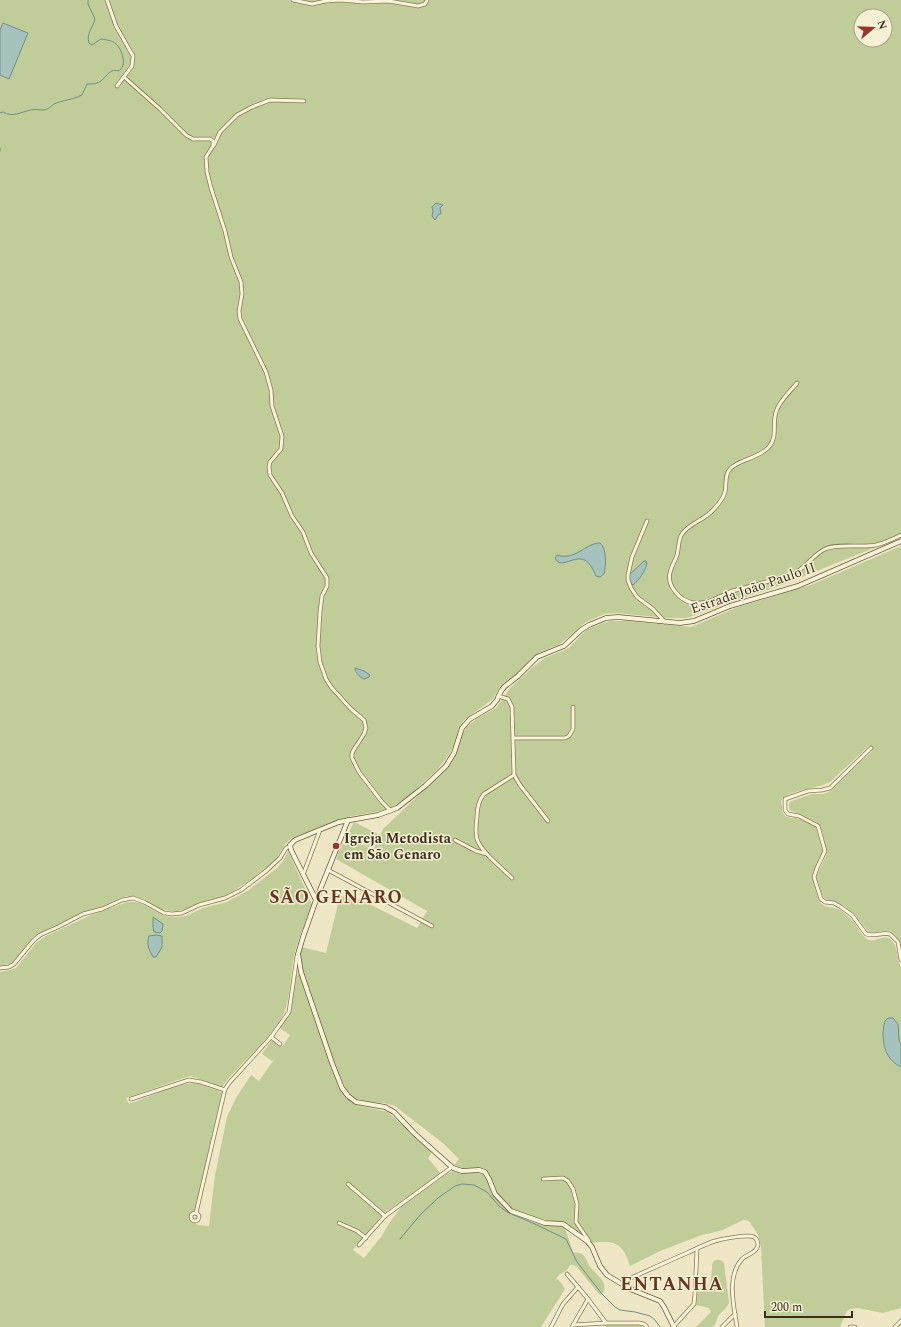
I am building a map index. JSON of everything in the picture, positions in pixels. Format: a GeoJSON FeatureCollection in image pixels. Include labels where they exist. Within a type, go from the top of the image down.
{"type":"FeatureCollection","features":[{"type":"Feature","properties":{"kind":"street"},"geometry":{"type":"LineString","coordinates":[[108,0],[116,26],[133,56],[132,66],[117,86]]}},
{"type":"Feature","properties":{"kind":"street"},"geometry":{"type":"LineString","coordinates":[[293,0],[312,4],[331,0],[363,2],[389,1],[418,6],[425,4],[427,0]]}},
{"type":"Feature","properties":{"kind":"street"},"geometry":{"type":"LineString","coordinates":[[124,76],[168,116],[186,135],[193,139],[211,139],[214,144]]}},
{"type":"Feature","properties":{"kind":"street"},"geometry":{"type":"LineString","coordinates":[[304,101],[270,100],[237,115],[220,132],[206,157],[205,164],[210,188],[225,231],[231,257],[241,282],[242,294],[239,311],[240,319],[266,372],[271,390],[272,406],[282,436],[281,449],[270,462],[270,475],[282,493],[292,516],[303,532],[308,548],[327,578],[321,601],[319,619],[318,646],[320,662],[326,680],[331,687],[351,709],[364,720],[366,726],[364,734],[362,740],[353,751],[352,758],[359,772],[382,802],[391,811]]}},
{"type":"Feature","properties":{"kind":"street"},"geometry":{"type":"LineString","coordinates":[[797,383],[776,410],[774,438],[769,447],[762,453],[730,469],[727,476],[724,494],[718,504],[707,516],[681,535],[677,556],[669,576],[672,588],[679,597],[686,602],[704,602],[734,590],[792,575],[825,549],[833,547],[875,546],[901,535]]}},
{"type":"Feature","properties":{"kind":"street"},"geometry":{"type":"LineString","coordinates":[[647,521],[632,556],[628,580],[637,597],[653,609],[665,622]]}},
{"type":"Feature","properties":{"kind":"street","name":"Estrada João Paulo II"},"geometry":{"type":"LineString","coordinates":[[0,968],[9,967],[14,964],[33,941],[40,935],[83,914],[102,909],[122,900],[133,898],[164,913],[172,914],[182,913],[199,905],[226,898],[260,876],[280,858],[286,848],[296,840],[320,829],[348,820],[378,815],[391,811],[425,786],[446,766],[454,753],[459,736],[466,723],[474,716],[492,706],[504,687],[518,676],[537,657],[564,646],[581,630],[595,622],[606,618],[618,617],[665,622],[688,622],[730,606],[798,586],[901,541]]}},
{"type":"Feature","properties":{"kind":"street"},"geometry":{"type":"LineString","coordinates":[[498,696],[508,699],[511,704],[514,775],[548,821]]}},
{"type":"Feature","properties":{"kind":"street"},"geometry":{"type":"LineString","coordinates":[[513,738],[565,738],[569,736],[573,729],[573,707]]}},
{"type":"Feature","properties":{"kind":"street"},"geometry":{"type":"LineString","coordinates":[[870,748],[830,788],[826,790],[808,791],[785,800],[785,810],[788,814],[799,816],[815,824],[819,829],[825,851],[814,877],[821,899],[824,902],[834,903],[852,915],[866,934],[890,934],[898,942],[901,960]]}},
{"type":"Feature","properties":{"kind":"street"},"geometry":{"type":"LineString","coordinates":[[512,878],[480,845],[476,836],[478,802],[484,794],[514,775]]}},
{"type":"Feature","properties":{"kind":"street"},"geometry":{"type":"LineString","coordinates":[[196,1214],[225,1090],[230,1082],[271,1037],[290,1008],[298,954],[316,900],[348,820]]}},
{"type":"Feature","properties":{"kind":"street"},"geometry":{"type":"LineString","coordinates":[[303,875],[320,829]]}},
{"type":"Feature","properties":{"kind":"street"},"geometry":{"type":"LineString","coordinates":[[454,840],[488,854]]}},
{"type":"Feature","properties":{"kind":"street"},"geometry":{"type":"LineString","coordinates":[[290,846],[316,900]]}},
{"type":"Feature","properties":{"kind":"street"},"geometry":{"type":"LineString","coordinates":[[328,870],[432,926]]}},
{"type":"Feature","properties":{"kind":"street"},"geometry":{"type":"LineString","coordinates":[[298,954],[299,966],[322,1035],[338,1080],[345,1092],[356,1102],[384,1107],[390,1110],[452,1167],[462,1171],[484,1171],[490,1179],[495,1194],[511,1211],[545,1223],[563,1224],[590,1245]]}},
{"type":"Feature","properties":{"kind":"street"},"geometry":{"type":"LineString","coordinates":[[271,1037],[280,1044]]}},
{"type":"Feature","properties":{"kind":"street"},"geometry":{"type":"LineString","coordinates":[[131,1099],[189,1080],[196,1080],[225,1090]]}},
{"type":"Feature","properties":{"kind":"street"},"geometry":{"type":"LineString","coordinates":[[359,1246],[385,1216],[452,1167]]}},
{"type":"Feature","properties":{"kind":"street"},"geometry":{"type":"LineString","coordinates":[[543,1179],[561,1178],[568,1181],[573,1189],[577,1204],[576,1222],[602,1269],[607,1275],[636,1292],[660,1301],[674,1326],[694,1304],[697,1249]]}},
{"type":"Feature","properties":{"kind":"street"},"geometry":{"type":"LineString","coordinates":[[348,1184],[385,1216]]}},
{"type":"Feature","properties":{"kind":"street"},"geometry":{"type":"LineString","coordinates":[[339,1223],[355,1230],[366,1238]]}},
{"type":"Feature","properties":{"kind":"street"},"geometry":{"type":"LineString","coordinates":[[620,1283],[716,1241],[747,1236],[756,1238],[758,1245],[755,1250],[742,1260],[734,1275],[733,1289],[736,1327]]}},
{"type":"Feature","properties":{"kind":"street"},"geometry":{"type":"LineString","coordinates":[[567,1274],[606,1323]]}},
{"type":"Feature","properties":{"kind":"street"},"geometry":{"type":"LineString","coordinates":[[551,1327],[563,1304],[578,1287]]}},
{"type":"Feature","properties":{"kind":"street"},"geometry":{"type":"LineString","coordinates":[[572,1326],[588,1299]]}},
{"type":"Feature","properties":{"kind":"street"},"geometry":{"type":"LineString","coordinates":[[722,1327],[735,1314]]}},
{"type":"Feature","properties":{"kind":"street"},"geometry":{"type":"LineString","coordinates":[[895,1327],[901,1321]]}},
{"type":"Feature","properties":{"kind":"street"},"geometry":{"type":"LineString","coordinates":[[572,1326],[606,1323],[641,1324],[647,1327]]}},
{"type":"Feature","properties":{"kind":"street"},"geometry":{"type":"LineString","coordinates":[[850,1327],[855,1327]]}},
{"type":"Feature","properties":{"kind":"green space"},"geometry":{"type":"Polygon","coordinates":[[[0,0],[901,0],[901,537],[782,585],[687,618],[666,618],[617,613],[605,614],[586,622],[560,644],[533,657],[519,672],[501,685],[493,699],[464,720],[459,728],[453,747],[438,769],[411,794],[394,806],[385,810],[348,817],[292,838],[285,844],[277,858],[267,867],[249,881],[225,896],[201,902],[176,912],[160,909],[144,899],[127,896],[97,909],[87,911],[34,937],[13,962],[0,966],[0,0]]]}},
{"type":"Feature","properties":{"kind":"green space"},"geometry":{"type":"Polygon","coordinates":[[[901,546],[901,944],[891,931],[874,933],[868,932],[855,915],[843,905],[835,901],[827,900],[823,897],[817,879],[817,875],[827,854],[822,832],[816,822],[789,809],[789,803],[791,801],[812,794],[823,794],[829,792],[872,751],[869,746],[830,782],[787,795],[782,799],[781,803],[786,816],[790,818],[798,818],[816,827],[823,851],[814,871],[813,880],[821,903],[825,906],[842,911],[852,920],[867,939],[890,939],[895,945],[901,967],[901,1308],[883,1313],[858,1308],[851,1309],[847,1311],[840,1327],[765,1327],[761,1247],[758,1235],[749,1221],[743,1220],[723,1230],[702,1235],[660,1251],[630,1266],[621,1247],[616,1244],[606,1242],[591,1243],[562,1222],[546,1220],[512,1210],[498,1194],[489,1174],[483,1168],[462,1169],[453,1166],[459,1159],[444,1144],[395,1106],[357,1099],[347,1091],[333,1063],[301,967],[299,954],[301,947],[326,953],[340,896],[361,900],[417,928],[427,911],[336,859],[346,836],[373,850],[383,829],[450,765],[456,755],[461,737],[466,728],[476,719],[496,708],[510,688],[533,667],[545,658],[569,648],[586,630],[611,621],[691,627],[738,607],[811,585],[901,546]]]}},
{"type":"Feature","properties":{"kind":"green space"},"geometry":{"type":"Polygon","coordinates":[[[354,822],[378,834],[371,848],[347,836],[354,822]]]}},
{"type":"Feature","properties":{"kind":"green space"},"geometry":{"type":"Polygon","coordinates":[[[288,851],[312,904],[294,956],[286,1008],[278,1023],[271,1033],[222,1087],[190,1076],[126,1098],[129,1104],[163,1091],[190,1083],[197,1083],[222,1092],[195,1211],[190,1215],[192,1221],[198,1225],[209,1226],[215,1175],[227,1117],[236,1098],[251,1075],[259,1081],[275,1058],[272,1061],[262,1054],[272,1040],[282,1047],[290,1035],[280,1028],[291,1011],[295,975],[300,974],[328,1059],[345,1097],[357,1105],[388,1112],[432,1152],[428,1158],[441,1174],[384,1213],[353,1250],[364,1258],[381,1237],[402,1206],[448,1173],[453,1171],[465,1173],[482,1172],[485,1175],[495,1196],[507,1210],[523,1219],[548,1226],[565,1228],[573,1252],[584,1255],[590,1266],[603,1281],[605,1288],[604,1292],[601,1295],[599,1294],[577,1267],[570,1265],[567,1270],[556,1279],[559,1280],[565,1289],[541,1327],[0,1327],[0,972],[16,968],[37,942],[46,936],[89,916],[127,902],[140,903],[164,916],[174,917],[186,916],[203,908],[227,902],[249,890],[277,868],[283,861],[288,851]]]}},
{"type":"Feature","properties":{"kind":"green space"},"geometry":{"type":"Polygon","coordinates":[[[715,1260],[721,1260],[724,1263],[729,1303],[718,1316],[715,1325],[712,1327],[696,1327],[711,1312],[709,1308],[696,1305],[698,1288],[710,1288],[712,1264],[715,1260]]]}},
{"type":"Feature","properties":{"kind":"green space"},"geometry":{"type":"Polygon","coordinates":[[[605,1324],[638,1325],[644,1327],[605,1327],[605,1324]]]}},
{"type":"Feature","properties":{"kind":"water"},"geometry":{"type":"Polygon","coordinates":[[[3,23],[28,33],[9,79],[0,75],[0,30],[3,23]]]}},
{"type":"Feature","properties":{"kind":"water"},"geometry":{"type":"Polygon","coordinates":[[[436,203],[443,205],[440,208],[441,214],[439,214],[435,220],[432,216],[432,207],[436,203]]]}},
{"type":"Feature","properties":{"kind":"water"},"geometry":{"type":"Polygon","coordinates":[[[600,543],[604,549],[605,562],[604,574],[600,577],[596,576],[592,567],[587,561],[575,559],[561,563],[555,558],[557,555],[570,556],[590,546],[600,543]]]}},
{"type":"Feature","properties":{"kind":"water"},"geometry":{"type":"Polygon","coordinates":[[[644,561],[647,563],[645,570],[633,585],[630,582],[629,575],[644,561]]]}},
{"type":"Feature","properties":{"kind":"water"},"geometry":{"type":"Polygon","coordinates":[[[355,668],[364,671],[370,675],[369,677],[364,679],[357,673],[355,668]]]}},
{"type":"Feature","properties":{"kind":"water"},"geometry":{"type":"Polygon","coordinates":[[[153,917],[163,924],[162,931],[160,933],[154,932],[153,917]]]}},
{"type":"Feature","properties":{"kind":"water"},"geometry":{"type":"Polygon","coordinates":[[[149,936],[162,936],[162,947],[156,957],[153,957],[148,947],[148,939],[149,936]]]}},
{"type":"Feature","properties":{"kind":"water"},"geometry":{"type":"Polygon","coordinates":[[[888,1018],[893,1018],[898,1024],[899,1040],[901,1044],[901,1067],[892,1061],[885,1049],[883,1033],[884,1023],[888,1018]]]}},
{"type":"Feature","properties":{"kind":"waterway"},"geometry":{"type":"LineString","coordinates":[[0,113],[3,112],[13,115],[32,110],[43,110],[49,108],[54,104],[82,95],[87,84],[95,84],[100,82],[112,71],[118,71],[121,69],[123,66],[123,58],[118,46],[109,40],[101,39],[92,45],[89,43],[88,36],[95,19],[88,4],[88,0]]}},
{"type":"Feature","properties":{"kind":"waterway"},"geometry":{"type":"LineString","coordinates":[[400,1239],[421,1214],[438,1198],[455,1186],[462,1184],[474,1185],[487,1192],[499,1206],[507,1212],[566,1239],[577,1262],[602,1294],[615,1307],[620,1310],[650,1316],[660,1327]]}},
{"type":"Feature","properties":{"kind":"place","name":"Igreja Metodista em São Genaro"},"geometry":{"type":"Point","coordinates":[336,846]}},
{"type":"Feature","properties":{"kind":"district","name":"SÃO GENARO"},"geometry":{"type":"Point","coordinates":[336,897]}},
{"type":"Feature","properties":{"kind":"district","name":"ENTANHA"},"geometry":{"type":"Point","coordinates":[672,1284]}}]}
